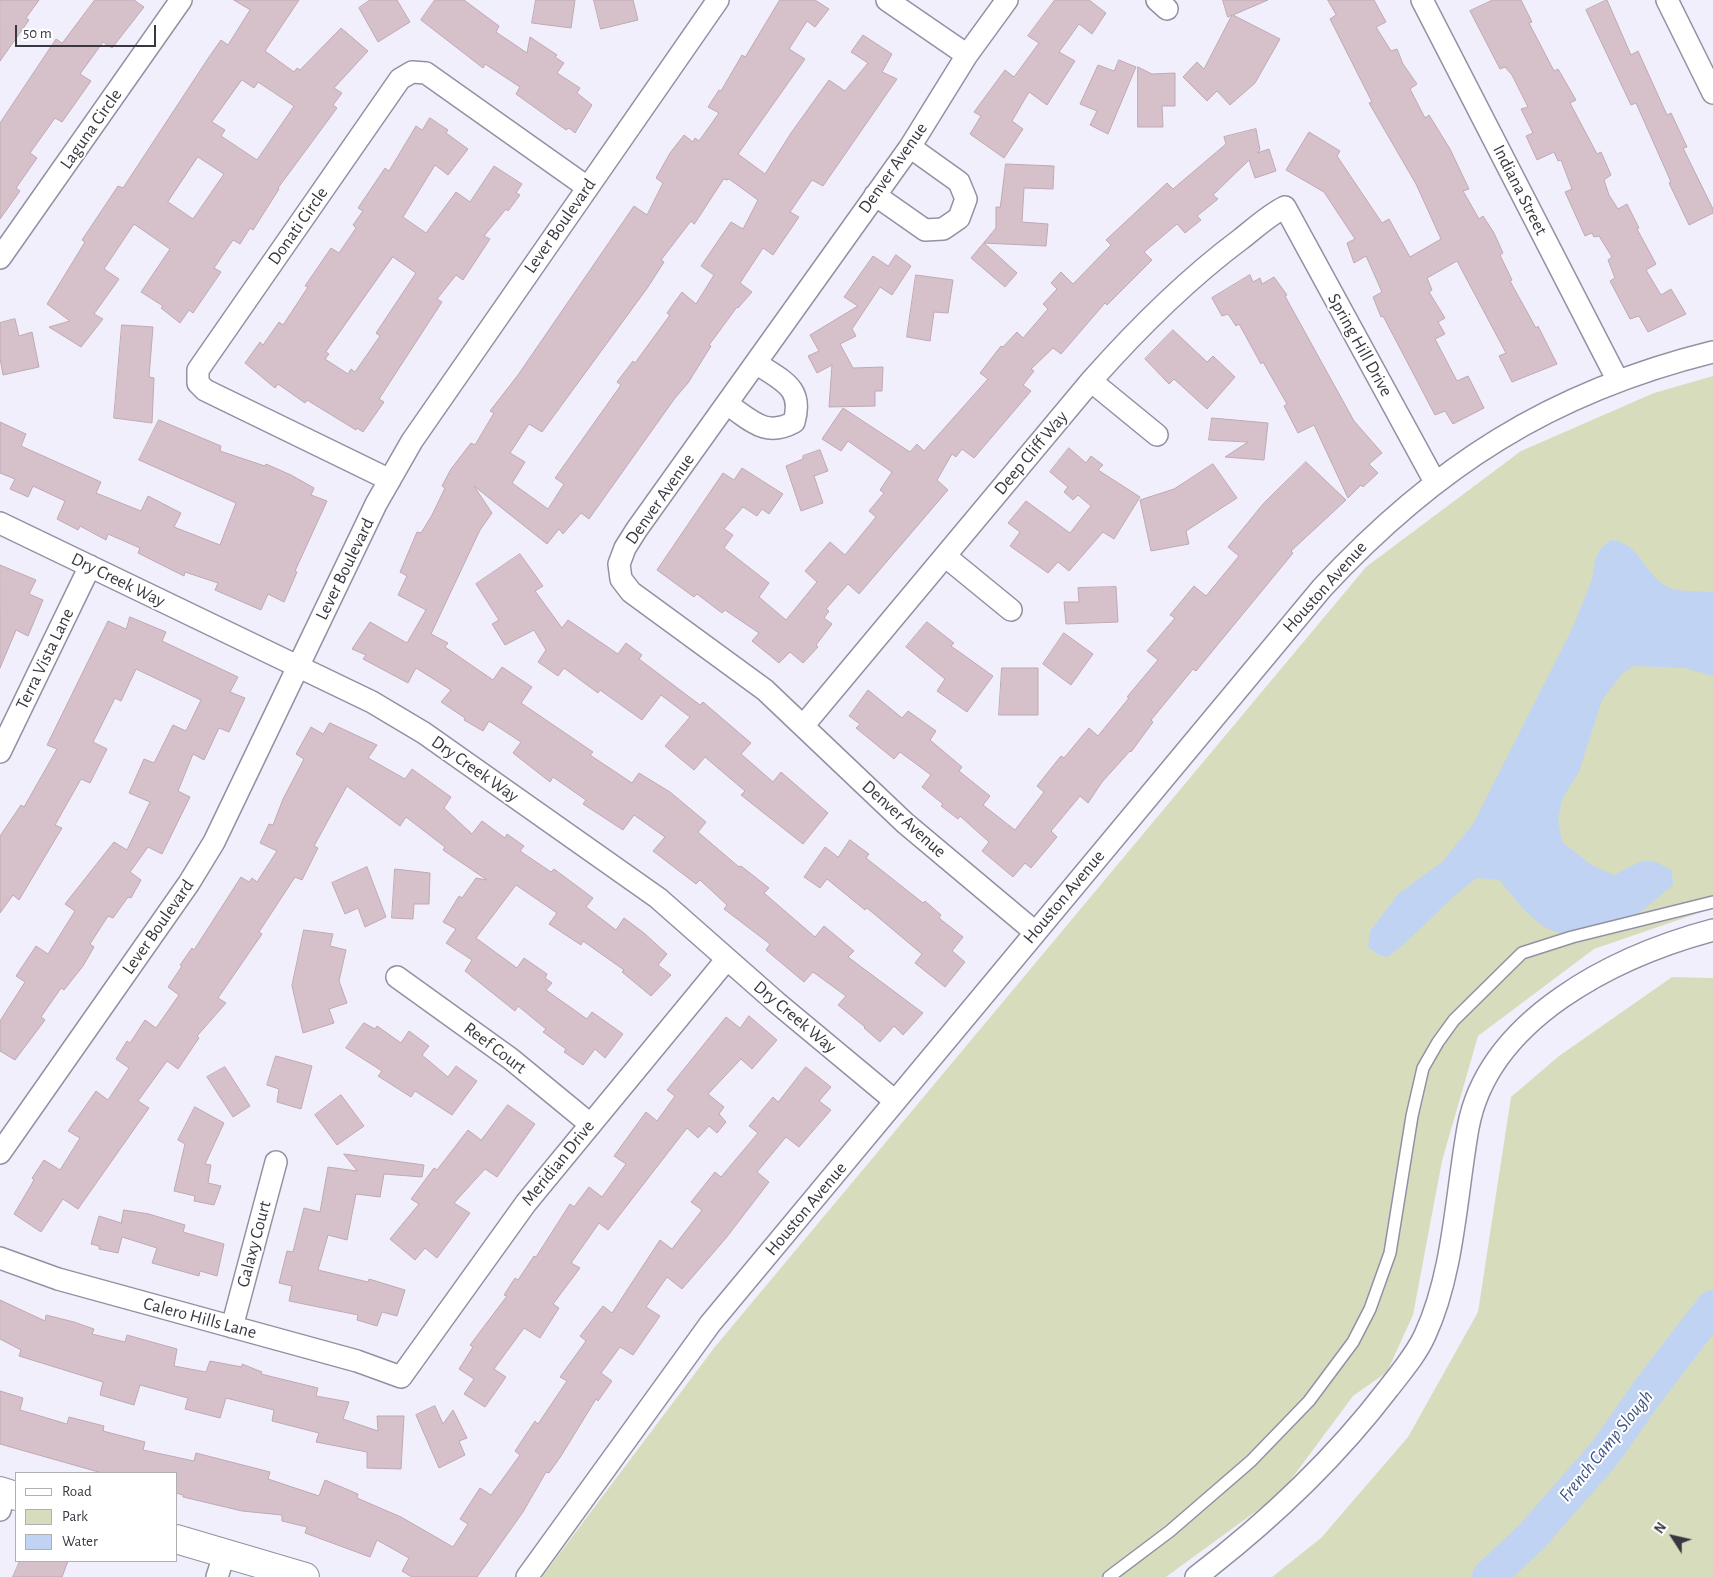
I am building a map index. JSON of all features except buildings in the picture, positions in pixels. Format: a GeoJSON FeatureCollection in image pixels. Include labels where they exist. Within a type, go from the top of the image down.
{"type":"FeatureCollection","features":[{"type":"Feature","properties":{"kind":"street","name":"Laguna Circle"},"geometry":{"type":"LineString","coordinates":[[0,258],[182,0]]}},
{"type":"Feature","properties":{"kind":"street","name":"Lever Boulevard"},"geometry":{"type":"LineString","coordinates":[[0,1153],[189,883],[214,842],[376,504],[437,402],[718,0]]}},
{"type":"Feature","properties":{"kind":"street"},"geometry":{"type":"LineString","coordinates":[[887,0],[967,55]]}},
{"type":"Feature","properties":{"kind":"street","name":"Denver Avenue"},"geometry":{"type":"LineString","coordinates":[[1007,0],[967,55],[910,147],[637,529],[625,548],[619,572],[620,579],[639,600],[742,672],[803,726],[905,823],[1035,932]]}},
{"type":"Feature","properties":{"kind":"street","name":"Indiana Street"},"geometry":{"type":"LineString","coordinates":[[1422,0],[1618,380]]}},
{"type":"Feature","properties":{"kind":"street"},"geometry":{"type":"LineString","coordinates":[[1667,0],[1713,93]]}},
{"type":"Feature","properties":{"kind":"street","name":"Donati Circle"},"geometry":{"type":"LineString","coordinates":[[390,480],[204,390],[198,383],[198,370],[400,79],[412,72],[426,73],[587,187]]}},
{"type":"Feature","properties":{"kind":"street"},"geometry":{"type":"LineString","coordinates":[[875,195],[925,230],[943,229],[960,218],[966,199],[959,182],[910,147]]}},
{"type":"Feature","properties":{"kind":"street","name":"Deep Cliff Way"},"geometry":{"type":"LineString","coordinates":[[803,726],[1127,340],[1178,291],[1226,251],[1285,207]]}},
{"type":"Feature","properties":{"kind":"street","name":"Spring Hill Drive"},"geometry":{"type":"LineString","coordinates":[[1285,207],[1435,482]]}},
{"type":"Feature","properties":{"kind":"street","name":"Houston Avenue"},"geometry":{"type":"LineString","coordinates":[[527,1577],[710,1324],[1322,588],[1363,543],[1435,482],[1518,427],[1568,401],[1618,380],[1658,366],[1713,352]]}},
{"type":"Feature","properties":{"kind":"street"},"geometry":{"type":"LineString","coordinates":[[727,404],[761,428],[781,429],[794,422],[798,407],[793,389],[756,363]]}},
{"type":"Feature","properties":{"kind":"street"},"geometry":{"type":"LineString","coordinates":[[1091,381],[1157,436]]}},
{"type":"Feature","properties":{"kind":"street","name":"Dry Creek Way"},"geometry":{"type":"LineString","coordinates":[[0,523],[372,702],[424,733],[658,898],[895,1101]]}},
{"type":"Feature","properties":{"kind":"street"},"geometry":{"type":"LineString","coordinates":[[944,556],[1010,610]]}},
{"type":"Feature","properties":{"kind":"street","name":"Terra Vista Lane"},"geometry":{"type":"LineString","coordinates":[[0,752],[90,566]]}},
{"type":"Feature","properties":{"kind":"street"},"geometry":{"type":"LineString","coordinates":[[1196,1577],[1276,1510],[1325,1465],[1366,1417],[1416,1352],[1424,1337],[1436,1303],[1456,1219],[1472,1109],[1486,1077],[1506,1047],[1532,1020],[1585,983],[1675,940],[1713,930]]}},
{"type":"Feature","properties":{"kind":"street","name":"Meridian Drive"},"geometry":{"type":"LineString","coordinates":[[401,1377],[526,1203],[727,959]]}},
{"type":"Feature","properties":{"kind":"street","name":"Reef Court"},"geometry":{"type":"LineString","coordinates":[[397,977],[511,1059],[590,1124]]}},
{"type":"Feature","properties":{"kind":"street","name":"Galaxy Court"},"geometry":{"type":"LineString","coordinates":[[232,1327],[276,1162]]}},
{"type":"Feature","properties":{"kind":"street","name":"Calero Hills Lane"},"geometry":{"type":"LineString","coordinates":[[0,1258],[58,1279],[357,1361],[401,1377]]}},
{"type":"Feature","properties":{"kind":"street"},"geometry":{"type":"LineString","coordinates":[[178,1540],[221,1565],[305,1577]]}},
{"type":"Feature","properties":{"kind":"lane"},"geometry":{"type":"LineString","coordinates":[[1109,1577],[1170,1532],[1251,1461],[1309,1401],[1353,1342],[1370,1309],[1390,1253],[1412,1116],[1423,1068],[1438,1042],[1454,1020],[1522,953],[1572,937],[1713,902]]}},
{"type":"Feature","properties":{"kind":"green space"},"geometry":{"type":"Polygon","coordinates":[[[1713,376],[1713,908],[1594,949],[1478,1036],[1442,1161],[1413,1315],[1387,1372],[1353,1396],[1281,1493],[1166,1577],[542,1577],[714,1348],[1366,567],[1521,451],[1654,393],[1713,376]]]}},
{"type":"Feature","properties":{"kind":"green space"},"geometry":{"type":"Polygon","coordinates":[[[1672,977],[1713,978],[1713,1577],[1272,1577],[1321,1538],[1408,1437],[1478,1312],[1511,1097],[1559,1056],[1672,977]]]}},
{"type":"Feature","properties":{"kind":"water"},"geometry":{"type":"Polygon","coordinates":[[[1611,540],[1621,542],[1629,547],[1636,553],[1654,577],[1670,588],[1685,591],[1713,592],[1713,676],[1685,668],[1634,666],[1623,673],[1602,700],[1579,772],[1562,799],[1558,820],[1562,842],[1593,866],[1614,875],[1643,861],[1656,862],[1672,871],[1673,885],[1636,916],[1564,935],[1544,927],[1525,911],[1499,880],[1477,878],[1400,948],[1388,957],[1379,955],[1368,947],[1370,931],[1398,894],[1442,862],[1473,824],[1573,627],[1592,579],[1595,560],[1601,548],[1611,540]]]}},
{"type":"Feature","properties":{"kind":"waterway","name":"French Camp Slough"},"geometry":{"type":"LineString","coordinates":[[1489,1577],[1533,1535],[1604,1454],[1649,1390],[1713,1307]]}}]}
